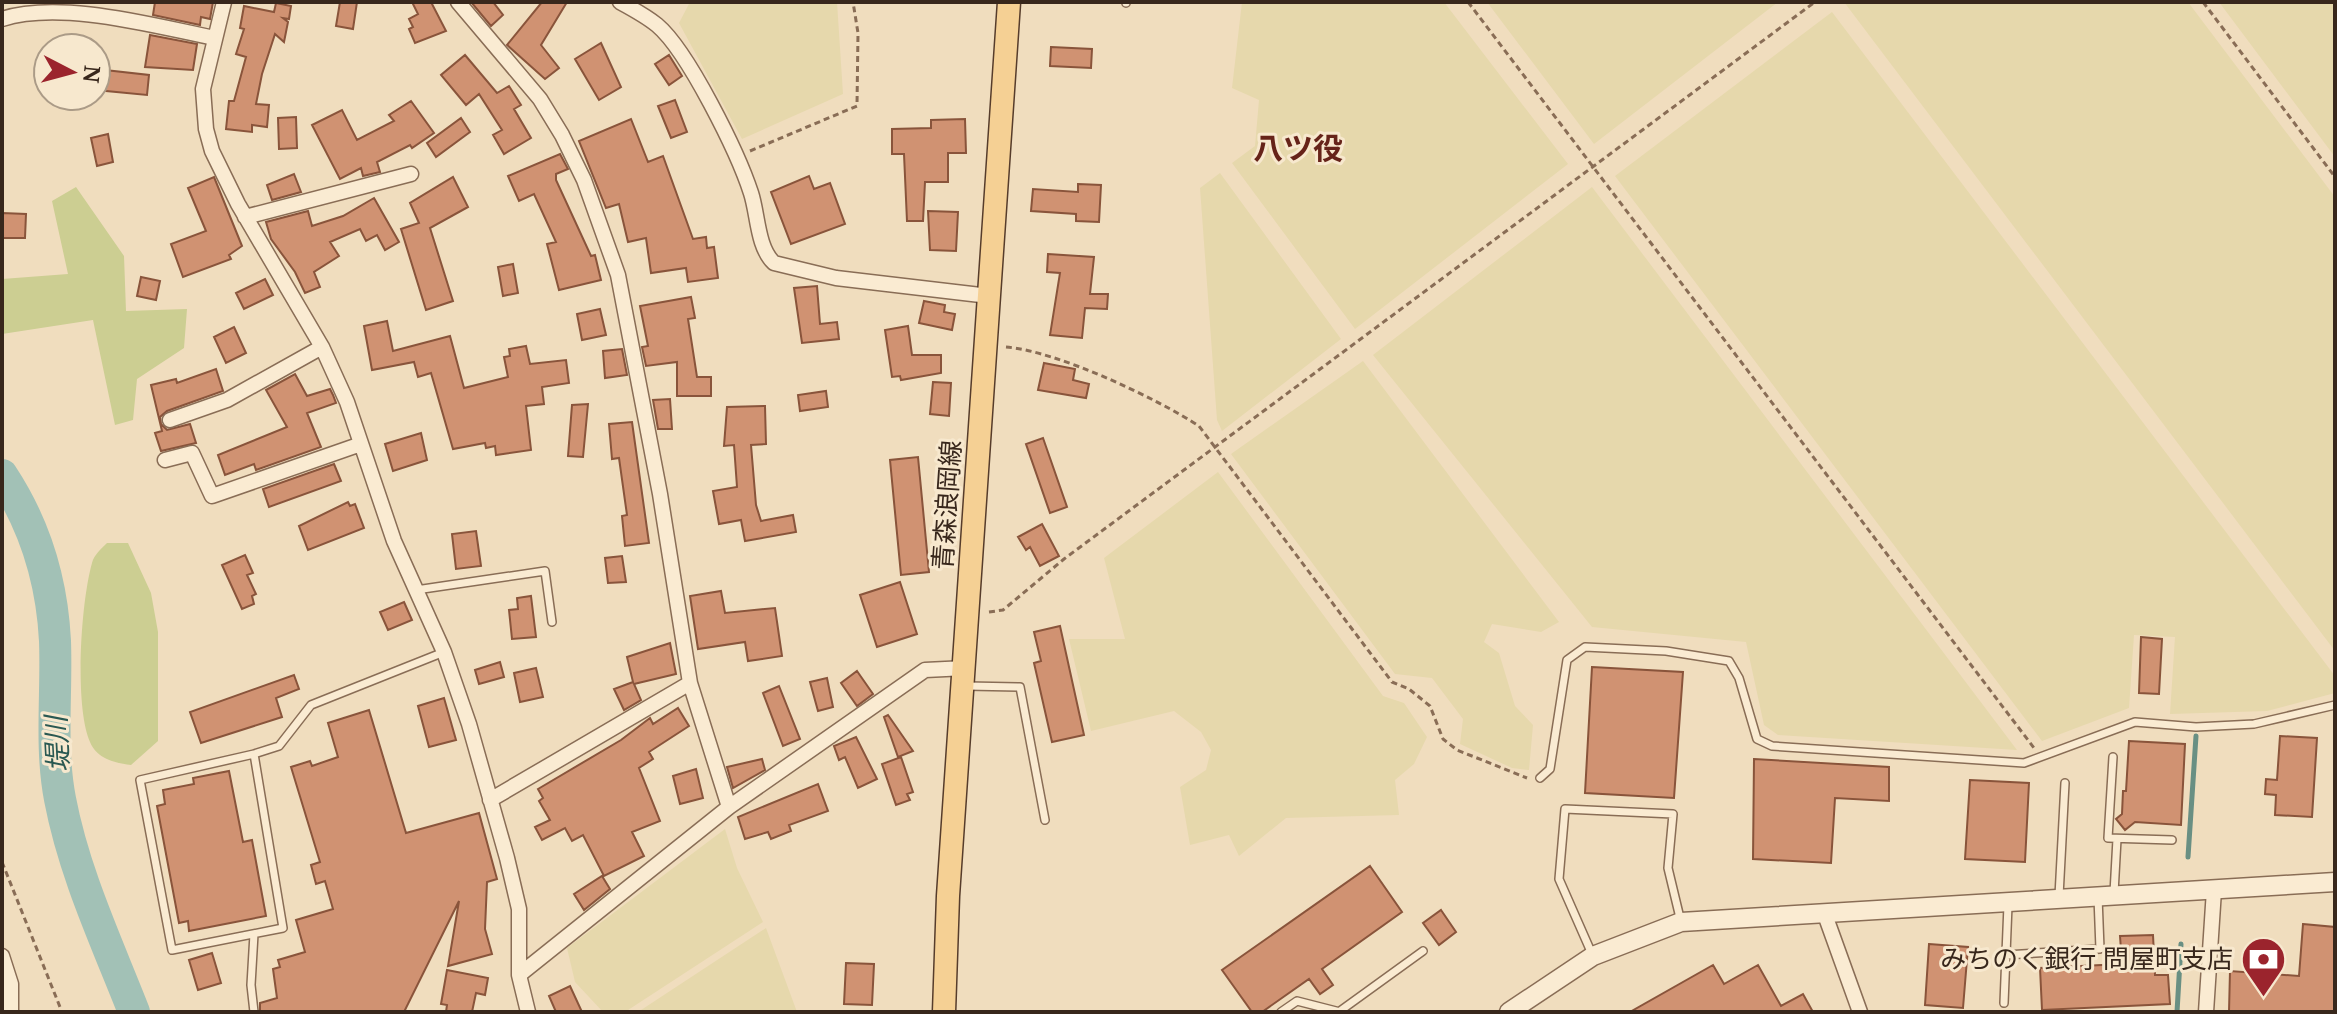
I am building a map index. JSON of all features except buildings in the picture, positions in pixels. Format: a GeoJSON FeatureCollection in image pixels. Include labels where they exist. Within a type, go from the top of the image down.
{"type":"FeatureCollection","features":[{"type":"Feature","properties":{"kind":"main road","name":"青森浪岡線"},"geometry":{"type":"LineString","coordinates":[[944,1012],[948,896],[1009,2]]}},
{"type":"Feature","properties":{"kind":"street"},"geometry":{"type":"LineString","coordinates":[[224,2],[203,89],[206,129],[212,151],[245,217],[322,347],[361,444],[394,541],[444,652],[469,724],[519,909],[519,975],[524,1010]]}},
{"type":"Feature","properties":{"kind":"street"},"geometry":{"type":"LineString","coordinates":[[458,2],[540,99],[562,135],[584,180],[613,261],[627,315],[660,494],[690,683],[729,807]]}},
{"type":"Feature","properties":{"kind":"street"},"geometry":{"type":"LineString","coordinates":[[620,2],[658,26],[670,40],[737,157],[750,191],[763,243],[774,263],[792,270],[871,284],[989,296]]}},
{"type":"Feature","properties":{"kind":"street"},"geometry":{"type":"LineString","coordinates":[[2,19],[27,12],[63,13],[215,38]]}},
{"type":"Feature","properties":{"kind":"street"},"geometry":{"type":"LineString","coordinates":[[245,217],[411,174]]}},
{"type":"Feature","properties":{"kind":"street"},"geometry":{"type":"LineString","coordinates":[[170,420],[227,400],[322,347]]}},
{"type":"Feature","properties":{"kind":"street"},"geometry":{"type":"LineString","coordinates":[[165,460],[192,453],[212,496],[361,444]]}},
{"type":"Feature","properties":{"kind":"street"},"geometry":{"type":"LineString","coordinates":[[519,975],[729,807],[925,670],[965,677]]}},
{"type":"Feature","properties":{"kind":"street"},"geometry":{"type":"LineString","coordinates":[[490,800],[690,683]]}},
{"type":"Feature","properties":{"kind":"street"},"geometry":{"type":"LineString","coordinates":[[1509,1012],[1593,956],[1681,922],[2335,882]]}},
{"type":"Feature","properties":{"kind":"street"},"geometry":{"type":"LineString","coordinates":[[2206,1012],[2214,890]]}},
{"type":"Feature","properties":{"kind":"street"},"geometry":{"type":"LineString","coordinates":[[1824,912],[1860,1012]]}},
{"type":"Feature","properties":{"kind":"street"},"geometry":{"type":"LineString","coordinates":[[2,956],[11,984],[11,1012]]}},
{"type":"Feature","properties":{"kind":"lane"},"geometry":{"type":"LineString","coordinates":[[416,590],[545,571],[552,622]]}},
{"type":"Feature","properties":{"kind":"lane"},"geometry":{"type":"LineString","coordinates":[[1540,778],[1550,769],[1567,660],[1585,647],[1666,651],[1729,661],[1739,678],[1757,739],[1772,746],[2024,763],[2042,759],[2135,722],[2196,727],[2254,724],[2335,705]]}},
{"type":"Feature","properties":{"kind":"lane"},"geometry":{"type":"LineString","coordinates":[[254,754],[283,928],[172,950],[140,780],[279,746],[311,705],[444,652]]}},
{"type":"Feature","properties":{"kind":"lane"},"geometry":{"type":"LineString","coordinates":[[965,677],[1020,687],[1045,820]]}},
{"type":"Feature","properties":{"kind":"lane"},"geometry":{"type":"LineString","coordinates":[[2113,757],[2108,838],[2172,840]]}},
{"type":"Feature","properties":{"kind":"lane"},"geometry":{"type":"LineString","coordinates":[[2059,898],[2065,783]]}},
{"type":"Feature","properties":{"kind":"lane"},"geometry":{"type":"LineString","coordinates":[[1593,956],[1559,879],[1565,809],[1673,814],[1668,868],[1681,922]]}},
{"type":"Feature","properties":{"kind":"lane"},"geometry":{"type":"LineString","coordinates":[[2006,955],[2100,949],[2117,839]]}},
{"type":"Feature","properties":{"kind":"lane"},"geometry":{"type":"LineString","coordinates":[[2004,1003],[2008,901]]}},
{"type":"Feature","properties":{"kind":"lane"},"geometry":{"type":"LineString","coordinates":[[254,934],[251,985],[254,1012]]}},
{"type":"Feature","properties":{"kind":"lane"},"geometry":{"type":"LineString","coordinates":[[1281,1012],[1297,1001],[1340,1012],[1423,951]]}},
{"type":"Feature","properties":{"kind":"path"},"geometry":{"type":"LineString","coordinates":[[737,157],[857,106],[858,33],[853,2]]}},
{"type":"Feature","properties":{"kind":"path"},"geometry":{"type":"LineString","coordinates":[[1468,2],[2042,759]]}},
{"type":"Feature","properties":{"kind":"path"},"geometry":{"type":"LineString","coordinates":[[969,614],[1003,610],[1064,559],[1815,2]]}},
{"type":"Feature","properties":{"kind":"path"},"geometry":{"type":"LineString","coordinates":[[2203,2],[2335,177]]}},
{"type":"Feature","properties":{"kind":"path"},"geometry":{"type":"LineString","coordinates":[[987,345],[1025,348],[1071,363],[1177,412],[1199,426],[1392,682],[1409,689],[1430,706],[1443,739],[1485,764],[1519,776],[1540,778]]}},
{"type":"Feature","properties":{"kind":"path"},"geometry":{"type":"LineString","coordinates":[[2,862],[62,1012]]}},
{"type":"Feature","properties":{"kind":"shaded area"},"geometry":{"type":"Polygon","coordinates":[[[690,2],[837,2],[843,94],[742,139],[679,23],[690,2]]]}},
{"type":"Feature","properties":{"kind":"shaded area"},"geometry":{"type":"Polygon","coordinates":[[[1242,2],[1444,2],[1568,164],[1355,329],[1232,163],[1255,146],[1259,100],[1232,88],[1242,2]]]}},
{"type":"Feature","properties":{"kind":"shaded area"},"geometry":{"type":"Polygon","coordinates":[[[1487,2],[1778,2],[1594,144],[1487,2]]]}},
{"type":"Feature","properties":{"kind":"shaded area"},"geometry":{"type":"Polygon","coordinates":[[[1844,2],[2188,2],[2335,197],[2335,651],[1844,2]]]}},
{"type":"Feature","properties":{"kind":"shaded area"},"geometry":{"type":"Polygon","coordinates":[[[2219,2],[2335,2],[2335,157],[2219,2]]]}},
{"type":"Feature","properties":{"kind":"shaded area"},"geometry":{"type":"Polygon","coordinates":[[[1832,12],[2335,676],[2335,693],[2267,711],[2170,714],[2175,637],[2134,635],[2129,708],[2042,741],[1615,176],[1832,12]]]}},
{"type":"Feature","properties":{"kind":"shaded area"},"geometry":{"type":"Polygon","coordinates":[[[1220,173],[1341,339],[1222,431],[1217,420],[1200,188],[1220,173]]]}},
{"type":"Feature","properties":{"kind":"shaded area"},"geometry":{"type":"Polygon","coordinates":[[[1592,187],[2017,750],[1778,735],[1764,725],[1746,642],[1592,627],[1373,355],[1592,187]]]}},
{"type":"Feature","properties":{"kind":"shaded area"},"geometry":{"type":"Polygon","coordinates":[[[1363,361],[1559,622],[1541,632],[1492,624],[1484,642],[1499,653],[1515,706],[1533,725],[1529,770],[1512,768],[1460,744],[1463,719],[1432,678],[1395,674],[1231,454],[1363,361]]]}},
{"type":"Feature","properties":{"kind":"shaded area"},"geometry":{"type":"Polygon","coordinates":[[[1218,472],[1383,696],[1404,703],[1427,737],[1414,764],[1395,780],[1399,815],[1286,818],[1239,856],[1229,835],[1190,845],[1180,787],[1206,770],[1211,750],[1201,732],[1174,711],[1091,731],[1069,639],[1125,639],[1104,558],[1218,472]]]}},
{"type":"Feature","properties":{"kind":"shaded area"},"geometry":{"type":"Polygon","coordinates":[[[725,829],[737,868],[763,922],[625,1012],[603,1012],[575,982],[567,948],[725,829]]]}},
{"type":"Feature","properties":{"kind":"shaded area"},"geometry":{"type":"Polygon","coordinates":[[[766,928],[797,1012],[638,1012],[766,928]]]}},
{"type":"Feature","properties":{"kind":"green space"},"geometry":{"type":"Polygon","coordinates":[[[76,187],[124,256],[126,311],[187,309],[184,348],[137,379],[133,420],[115,425],[93,320],[2,334],[2,279],[68,274],[52,201],[76,187]]]}},
{"type":"Feature","properties":{"kind":"green space"},"geometry":{"type":"Polygon","coordinates":[[[107,543],[128,543],[151,593],[158,632],[158,741],[131,765],[107,759],[93,748],[82,704],[82,627],[88,580],[94,557],[107,543]]]}},
{"type":"Feature","properties":{"kind":"waterway","name":"堤川"},"geometry":{"type":"LineString","coordinates":[[2,475],[24,514],[46,575],[55,641],[55,760],[66,827],[92,907],[134,1012]]}},
{"type":"Feature","properties":{"kind":"waterway"},"geometry":{"type":"LineString","coordinates":[[2188,857],[2196,736]]}},
{"type":"Feature","properties":{"kind":"waterway"},"geometry":{"type":"LineString","coordinates":[[2177,1012],[2181,944]]}},
{"type":"Feature","properties":{"kind":"place","name":"みちのく銀行 問屋町支店"},"geometry":{"type":"Point","coordinates":[2264,998]}},
{"type":"Feature","properties":{"kind":"district","name":"八ツ役"},"geometry":{"type":"Point","coordinates":[1298,149]}}]}
